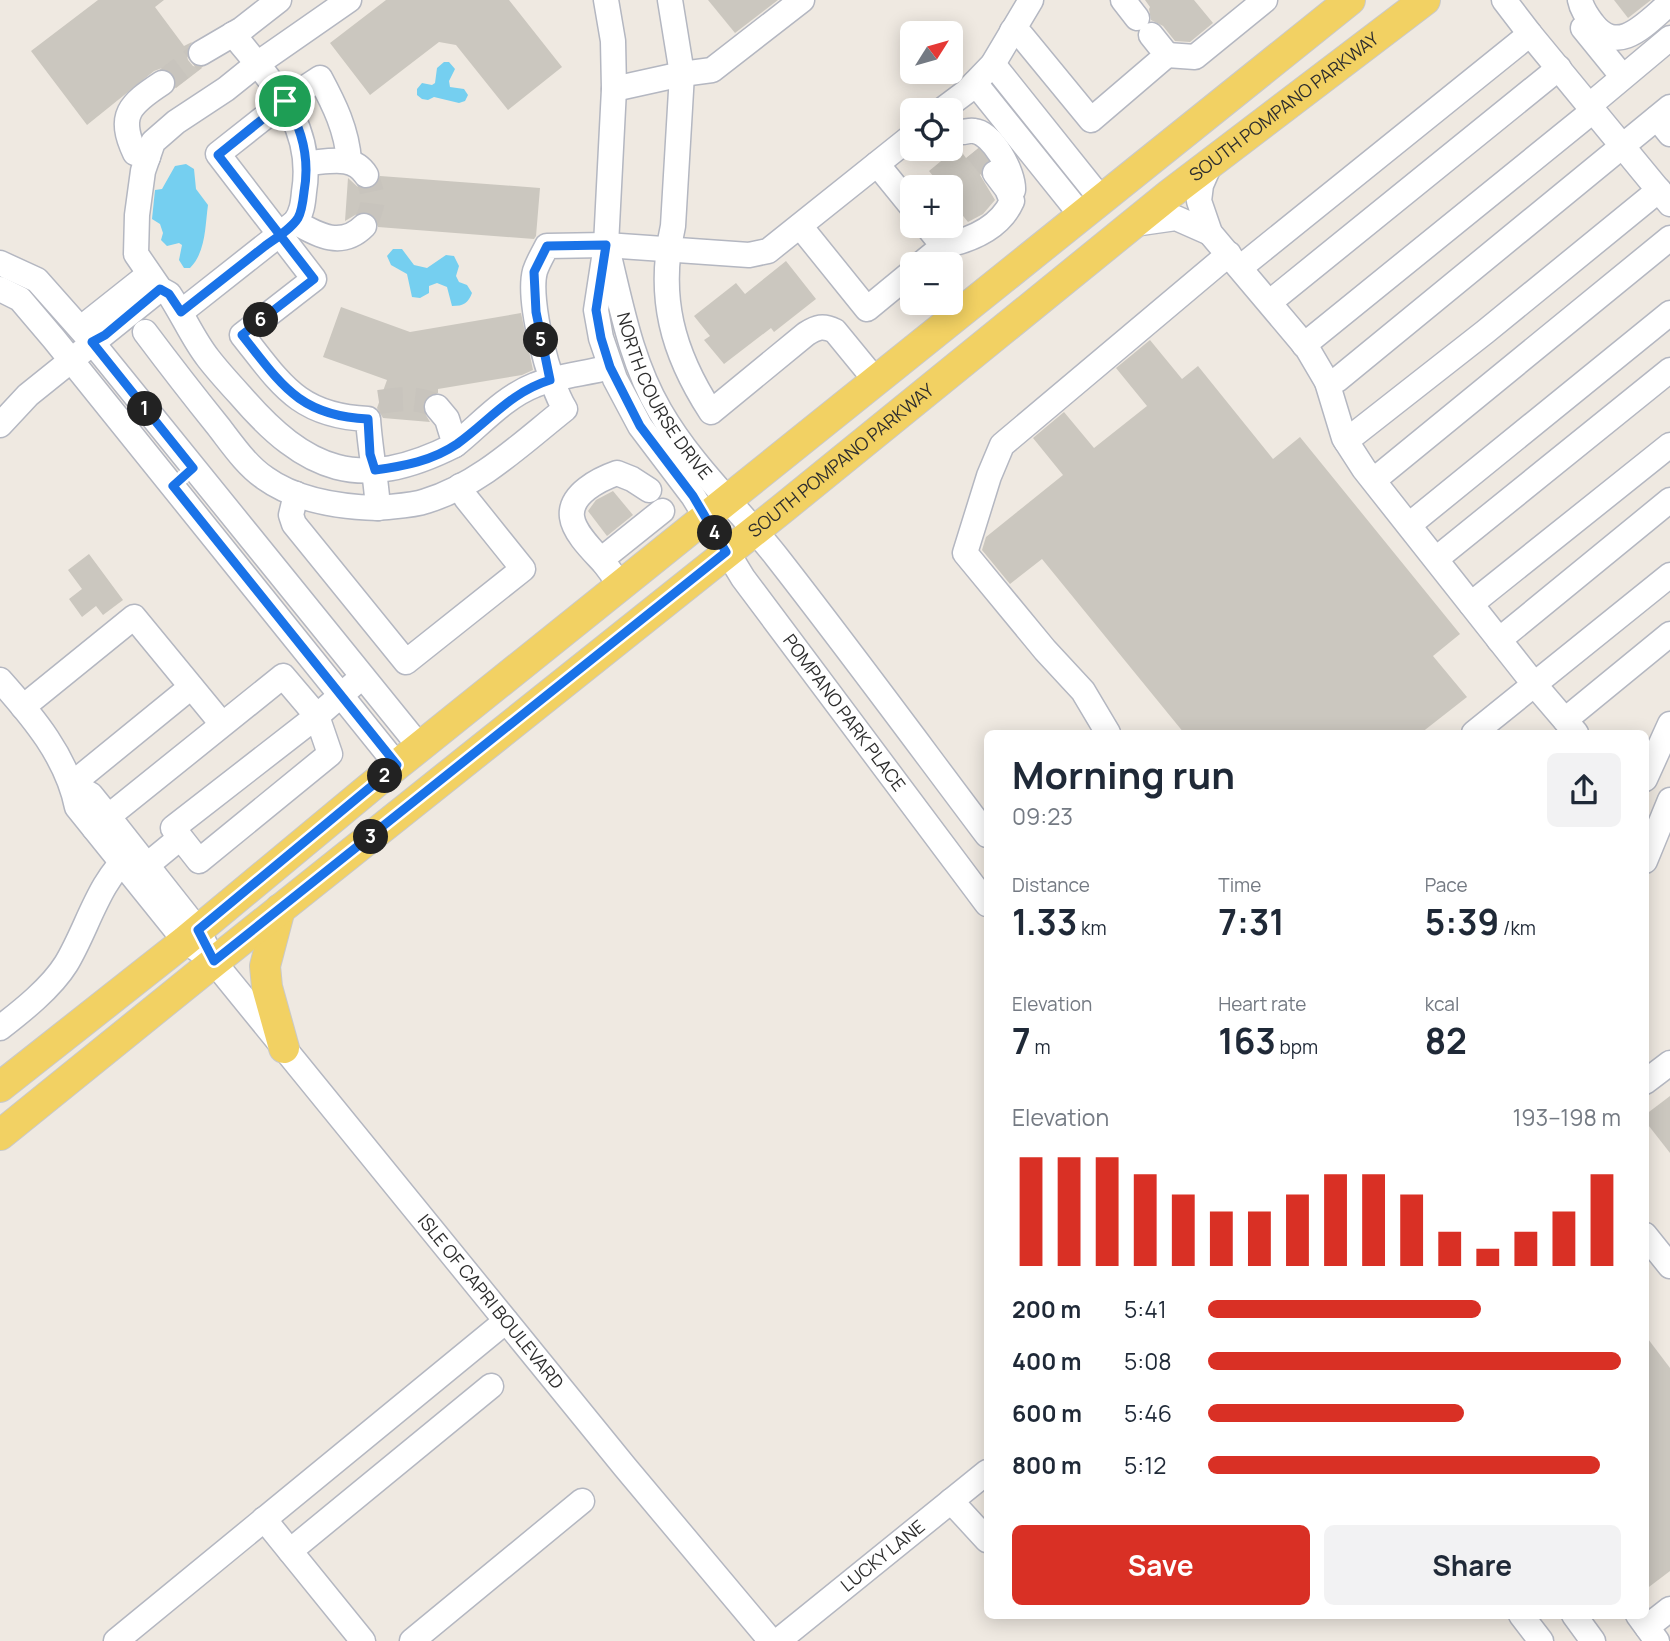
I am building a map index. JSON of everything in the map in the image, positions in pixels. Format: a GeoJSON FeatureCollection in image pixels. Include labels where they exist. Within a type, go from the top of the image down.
{"type":"FeatureCollection","features":[{"type":"Feature","properties":{"kind":"main road"},"geometry":{"type":"LineString","coordinates":[[1282,107],[1304,67],[1339,39],[1346,25],[1349,0]]}},
{"type":"Feature","properties":{"kind":"main road"},"geometry":{"type":"LineString","coordinates":[[0,1087],[191,936],[409,756],[612,574],[681,538],[1349,0]]}},
{"type":"Feature","properties":{"kind":"main road","name":"SOUTH POMPANO PARKWAY"},"geometry":{"type":"LineString","coordinates":[[0,1135],[1210,162],[1425,0]]}},
{"type":"Feature","properties":{"kind":"main road"},"geometry":{"type":"LineString","coordinates":[[280,909],[265,966],[267,987],[284,1048]]}},
{"type":"Feature","properties":{"kind":"street"},"geometry":{"type":"LineString","coordinates":[[348,0],[176,122],[153,142],[143,171],[137,215],[136,254],[154,282],[169,294],[207,357],[260,419],[288,444],[316,461],[337,468],[375,470],[407,466],[455,445],[512,398],[533,386],[599,370]]}},
{"type":"Feature","properties":{"kind":"street","name":"NORTH COURSE DRIVE"},"geometry":{"type":"LineString","coordinates":[[606,0],[613,41],[614,89],[606,245],[596,310],[601,338],[599,370],[693,496],[754,531]]}},
{"type":"Feature","properties":{"kind":"street"},"geometry":{"type":"LineString","coordinates":[[670,0],[682,74],[673,226],[668,248],[666,282],[668,313],[678,350],[692,383],[711,412],[817,327],[835,331],[876,381]]}},
{"type":"Feature","properties":{"kind":"street"},"geometry":{"type":"LineString","coordinates":[[614,89],[712,70],[802,0]]}},
{"type":"Feature","properties":{"kind":"street"},"geometry":{"type":"LineString","coordinates":[[963,104],[975,83],[993,64],[1031,0]]}},
{"type":"Feature","properties":{"kind":"street"},"geometry":{"type":"LineString","coordinates":[[1012,31],[1023,37],[1091,120],[1167,55],[1195,57],[1239,8],[1265,0]]}},
{"type":"Feature","properties":{"kind":"street"},"geometry":{"type":"LineString","coordinates":[[1346,441],[1664,197],[1504,0]]}},
{"type":"Feature","properties":{"kind":"street"},"geometry":{"type":"LineString","coordinates":[[1571,0],[1570,12],[1622,76]]}},
{"type":"Feature","properties":{"kind":"street"},"geometry":{"type":"LineString","coordinates":[[1580,0],[1581,8],[1605,37],[1620,39],[1631,35],[1670,3]]}},
{"type":"Feature","properties":{"kind":"street"},"geometry":{"type":"LineString","coordinates":[[201,53],[233,34],[270,3]]}},
{"type":"Feature","properties":{"kind":"street"},"geometry":{"type":"LineString","coordinates":[[1137,18],[1167,55]]}},
{"type":"Feature","properties":{"kind":"street"},"geometry":{"type":"LineString","coordinates":[[181,312],[300,215],[307,174],[302,135],[285,101],[233,34]]}},
{"type":"Feature","properties":{"kind":"street"},"geometry":{"type":"LineString","coordinates":[[1106,730],[1083,691],[965,553],[989,476],[1002,445],[1235,260],[1530,34]]}},
{"type":"Feature","properties":{"kind":"street"},"geometry":{"type":"LineString","coordinates":[[1304,345],[1592,108],[1622,76],[1670,38]]}},
{"type":"Feature","properties":{"kind":"street"},"geometry":{"type":"LineString","coordinates":[[993,64],[1091,207]]}},
{"type":"Feature","properties":{"kind":"street"},"geometry":{"type":"LineString","coordinates":[[1269,302],[1559,68]]}},
{"type":"Feature","properties":{"kind":"street"},"geometry":{"type":"LineString","coordinates":[[179,378],[242,335],[314,279],[287,228],[218,155],[285,101],[320,78],[337,108],[357,168],[307,163]]}},
{"type":"Feature","properties":{"kind":"street"},"geometry":{"type":"LineString","coordinates":[[148,158],[135,153],[128,138],[126,120],[130,108],[162,83]]}},
{"type":"Feature","properties":{"kind":"street"},"geometry":{"type":"LineString","coordinates":[[975,83],[1091,207]]}},
{"type":"Feature","properties":{"kind":"street"},"geometry":{"type":"LineString","coordinates":[[1327,382],[1337,380],[1622,145],[1667,116]]}},
{"type":"Feature","properties":{"kind":"street"},"geometry":{"type":"LineString","coordinates":[[936,252],[943,246],[971,239],[984,232],[1008,211],[1012,201],[1014,185],[1004,160],[984,135],[963,126]]}},
{"type":"Feature","properties":{"kind":"street"},"geometry":{"type":"LineString","coordinates":[[145,332],[243,457],[264,477],[296,494],[338,505],[379,508],[426,501],[484,473],[565,409],[550,380],[536,312],[534,272],[547,246],[668,248],[749,256],[768,251],[900,146]]}},
{"type":"Feature","properties":{"kind":"street"},"geometry":{"type":"LineString","coordinates":[[1210,162],[1201,184],[1199,201],[1210,233]]}},
{"type":"Feature","properties":{"kind":"street"},"geometry":{"type":"LineString","coordinates":[[877,164],[900,192]]}},
{"type":"Feature","properties":{"kind":"street"},"geometry":{"type":"LineString","coordinates":[[995,173],[1012,201]]}},
{"type":"Feature","properties":{"kind":"street"},"geometry":{"type":"LineString","coordinates":[[1134,224],[1176,218],[1210,233],[1235,260],[1304,345],[1327,382],[1346,441],[1374,480],[1534,684],[1571,727],[1670,634]]}},
{"type":"Feature","properties":{"kind":"street"},"geometry":{"type":"LineString","coordinates":[[287,228],[342,239],[354,236],[364,226]]}},
{"type":"Feature","properties":{"kind":"street"},"geometry":{"type":"LineString","coordinates":[[800,226],[867,309],[900,282]]}},
{"type":"Feature","properties":{"kind":"street"},"geometry":{"type":"LineString","coordinates":[[937,238],[943,246]]}},
{"type":"Feature","properties":{"kind":"street"},"geometry":{"type":"LineString","coordinates":[[1374,480],[1670,238]]}},
{"type":"Feature","properties":{"kind":"street","name":"NORTH COURSE DRIVE"},"geometry":{"type":"LineString","coordinates":[[606,245],[627,335],[646,383],[717,509]]}},
{"type":"Feature","properties":{"kind":"street"},"geometry":{"type":"LineString","coordinates":[[0,263],[37,280],[92,342],[362,677],[409,756]]}},
{"type":"Feature","properties":{"kind":"street"},"geometry":{"type":"LineString","coordinates":[[92,342],[89,321],[154,282]]}},
{"type":"Feature","properties":{"kind":"street"},"geometry":{"type":"LineString","coordinates":[[0,289],[20,299],[71,359],[341,695],[409,756]]}},
{"type":"Feature","properties":{"kind":"street"},"geometry":{"type":"LineString","coordinates":[[1409,525],[1670,313]]}},
{"type":"Feature","properties":{"kind":"street"},"geometry":{"type":"LineString","coordinates":[[242,335],[281,384],[310,407],[334,415],[374,411],[370,454],[375,470],[379,508]]}},
{"type":"Feature","properties":{"kind":"street"},"geometry":{"type":"LineString","coordinates":[[0,425],[28,395],[92,342]]}},
{"type":"Feature","properties":{"kind":"street"},"geometry":{"type":"LineString","coordinates":[[1436,559],[1670,370]]}},
{"type":"Feature","properties":{"kind":"street"},"geometry":{"type":"LineString","coordinates":[[437,407],[447,419],[455,445]]}},
{"type":"Feature","properties":{"kind":"street"},"geometry":{"type":"LineString","coordinates":[[1471,604],[1670,445]]}},
{"type":"Feature","properties":{"kind":"street"},"geometry":{"type":"LineString","coordinates":[[173,486],[193,468]]}},
{"type":"Feature","properties":{"kind":"street"},"geometry":{"type":"LineString","coordinates":[[612,574],[607,555],[656,501],[674,470]]}},
{"type":"Feature","properties":{"kind":"street"},"geometry":{"type":"LineString","coordinates":[[612,574],[583,538],[572,519],[573,506],[582,494],[600,479],[617,473],[632,479],[656,501],[681,538]]}},
{"type":"Feature","properties":{"kind":"street"},"geometry":{"type":"LineString","coordinates":[[296,494],[291,515],[294,524],[406,662],[523,569],[460,486]]}},
{"type":"Feature","properties":{"kind":"street"},"geometry":{"type":"LineString","coordinates":[[1499,640],[1670,500]]}},
{"type":"Feature","properties":{"kind":"street","name":"POMPANO PARK PLACE"},"geometry":{"type":"LineString","coordinates":[[717,509],[726,552],[984,897]]}},
{"type":"Feature","properties":{"kind":"street"},"geometry":{"type":"LineString","coordinates":[[754,531],[984,831]]}},
{"type":"Feature","properties":{"kind":"street"},"geometry":{"type":"LineString","coordinates":[[1478,730],[1670,575]]}},
{"type":"Feature","properties":{"kind":"street"},"geometry":{"type":"LineString","coordinates":[[263,598],[283,579]]}},
{"type":"Feature","properties":{"kind":"street"},"geometry":{"type":"LineString","coordinates":[[23,707],[134,617],[222,724]]}},
{"type":"Feature","properties":{"kind":"street"},"geometry":{"type":"LineString","coordinates":[[101,822],[283,676],[317,716],[330,754],[199,861],[173,828],[317,716],[362,677]]}},
{"type":"Feature","properties":{"kind":"street","name":"ISLE OF CAPRI BOULEVARD"},"geometry":{"type":"LineString","coordinates":[[0,680],[46,735],[72,784],[77,807],[101,822],[191,936],[771,1641]]}},
{"type":"Feature","properties":{"kind":"street"},"geometry":{"type":"LineString","coordinates":[[72,784],[191,687]]}},
{"type":"Feature","properties":{"kind":"street"},"geometry":{"type":"LineString","coordinates":[[1649,770],[1670,724]]}},
{"type":"Feature","properties":{"kind":"street"},"geometry":{"type":"LineString","coordinates":[[1649,848],[1663,806]]}},
{"type":"Feature","properties":{"kind":"street"},"geometry":{"type":"LineString","coordinates":[[0,1028],[26,1008],[65,966],[108,879],[180,838]]}},
{"type":"Feature","properties":{"kind":"street"},"geometry":{"type":"LineString","coordinates":[[1649,1079],[1670,1063]]}},
{"type":"Feature","properties":{"kind":"street"},"geometry":{"type":"LineString","coordinates":[[1649,1240],[1670,1266]]}},
{"type":"Feature","properties":{"kind":"street"},"geometry":{"type":"LineString","coordinates":[[116,1641],[506,1321]]}},
{"type":"Feature","properties":{"kind":"street"},"geometry":{"type":"LineString","coordinates":[[290,1551],[491,1386]]}},
{"type":"Feature","properties":{"kind":"street","name":"LUCKY LANE"},"geometry":{"type":"LineString","coordinates":[[778,1641],[984,1474]]}},
{"type":"Feature","properties":{"kind":"street"},"geometry":{"type":"LineString","coordinates":[[951,1501],[984,1537]]}},
{"type":"Feature","properties":{"kind":"street"},"geometry":{"type":"LineString","coordinates":[[412,1641],[582,1502]]}},
{"type":"Feature","properties":{"kind":"street"},"geometry":{"type":"LineString","coordinates":[[264,1519],[363,1641]]}},
{"type":"Feature","properties":{"kind":"street"},"geometry":{"type":"LineString","coordinates":[[1647,1628],[1670,1609]]}},
{"type":"Feature","properties":{"kind":"street"},"geometry":{"type":"LineString","coordinates":[[1524,1619],[1541,1641]]}},
{"type":"Feature","properties":{"kind":"street"},"geometry":{"type":"LineString","coordinates":[[1577,1619],[1593,1641]]}},
{"type":"Feature","properties":{"kind":"water"},"geometry":{"type":"Polygon","coordinates":[[[444,62],[449,62],[455,69],[449,81],[450,87],[464,89],[468,95],[465,101],[459,103],[434,97],[428,100],[417,95],[417,89],[422,83],[435,83],[437,68],[444,62]]]}},
{"type":"Feature","properties":{"kind":"water"},"geometry":{"type":"Polygon","coordinates":[[[186,164],[194,169],[196,189],[208,205],[202,247],[190,268],[184,268],[179,260],[182,245],[179,243],[167,246],[161,240],[163,233],[160,224],[152,219],[155,190],[162,189],[175,166],[186,164]]]}},
{"type":"Feature","properties":{"kind":"water"},"geometry":{"type":"Polygon","coordinates":[[[393,249],[402,249],[414,265],[427,268],[446,255],[454,256],[459,266],[456,276],[472,293],[469,299],[463,305],[452,306],[447,287],[437,283],[429,286],[429,293],[420,298],[412,297],[407,274],[391,265],[387,256],[393,249]]]}},
{"type":"Feature","properties":{"kind":"building"},"geometry":{"type":"Polygon","coordinates":[[[98,0],[164,0],[155,7],[184,46],[192,42],[186,52],[188,60],[193,66],[202,68],[176,88],[175,75],[169,70],[162,68],[154,71],[87,125],[31,51],[98,0]]]}},
{"type":"Feature","properties":{"kind":"building"},"geometry":{"type":"Polygon","coordinates":[[[386,0],[509,0],[562,67],[508,110],[456,45],[439,42],[370,95],[330,43],[386,0]]]}},
{"type":"Feature","properties":{"kind":"building"},"geometry":{"type":"Polygon","coordinates":[[[708,0],[778,0],[735,33],[708,0]]]}},
{"type":"Feature","properties":{"kind":"building"},"geometry":{"type":"Polygon","coordinates":[[[1145,0],[1194,0],[1213,23],[1190,42],[1175,41],[1163,26],[1151,20],[1150,7],[1145,0]]]}},
{"type":"Feature","properties":{"kind":"building"},"geometry":{"type":"Polygon","coordinates":[[[1614,0],[1651,0],[1628,18],[1614,0]]]}},
{"type":"Feature","properties":{"kind":"building"},"geometry":{"type":"Polygon","coordinates":[[[978,149],[987,161],[980,175],[995,200],[983,214],[968,222],[963,216],[963,175],[932,175],[929,171],[941,161],[963,161],[963,154],[966,158],[978,149]]]}},
{"type":"Feature","properties":{"kind":"building"},"geometry":{"type":"Polygon","coordinates":[[[380,176],[540,188],[536,236],[534,239],[378,227],[375,216],[362,211],[345,221],[348,178],[360,189],[368,190],[376,186],[380,176]]]}},
{"type":"Feature","properties":{"kind":"building"},"geometry":{"type":"Polygon","coordinates":[[[786,261],[816,299],[774,332],[771,328],[724,364],[704,340],[710,336],[694,316],[736,283],[745,294],[786,261]]]}},
{"type":"Feature","properties":{"kind":"building"},"geometry":{"type":"Polygon","coordinates":[[[341,307],[410,332],[521,313],[533,370],[522,375],[438,389],[438,393],[428,395],[423,403],[423,410],[430,422],[383,418],[377,408],[387,380],[323,357],[341,307]]]}},
{"type":"Feature","properties":{"kind":"building"},"geometry":{"type":"Polygon","coordinates":[[[1150,340],[1182,379],[1198,366],[1273,459],[1300,437],[1460,634],[1433,656],[1467,697],[1425,730],[1182,730],[1042,559],[1010,584],[982,550],[986,537],[1063,475],[1033,438],[1064,412],[1094,448],[1147,406],[1116,368],[1150,340]]]}},
{"type":"Feature","properties":{"kind":"building"},"geometry":{"type":"Polygon","coordinates":[[[613,491],[633,515],[607,536],[588,511],[596,500],[613,491]]]}},
{"type":"Feature","properties":{"kind":"building"},"geometry":{"type":"Polygon","coordinates":[[[89,554],[123,600],[103,615],[96,606],[82,617],[69,599],[82,589],[68,570],[89,554]]]}},
{"type":"Feature","properties":{"kind":"building"},"geometry":{"type":"Polygon","coordinates":[[[1670,1096],[1670,1153],[1649,1126],[1649,1112],[1670,1096]]]}},
{"type":"Feature","properties":{"kind":"building"},"geometry":{"type":"Polygon","coordinates":[[[1649,1340],[1670,1368],[1670,1571],[1649,1587],[1649,1340]]]}},
{"type":"Feature","properties":{"kind":"tunnel"},"geometry":{"type":"LineString","coordinates":[[162,83],[201,53]]}},
{"type":"Feature","properties":{"kind":"tunnel"},"geometry":{"type":"LineString","coordinates":[[976,150],[995,173]]}},
{"type":"Feature","properties":{"kind":"tunnel"},"geometry":{"type":"LineString","coordinates":[[364,226],[372,201],[366,175]]}},
{"type":"Feature","properties":{"kind":"tunnel"},"geometry":{"type":"LineString","coordinates":[[379,402],[416,400],[437,407]]}},
{"type":"Feature","properties":{"kind":"route"},"geometry":{"type":"LineString","coordinates":[[285,101],[218,155],[280,235],[314,279],[242,335],[281,384],[310,407],[334,415],[368,419],[370,454],[375,470],[407,466],[427,459],[455,445],[512,398],[550,380],[536,312],[534,272],[547,246],[606,245],[596,310],[610,367],[640,426],[693,496],[726,552],[214,961],[198,930],[397,765],[173,486],[193,468],[92,342],[105,335],[160,289],[169,294],[181,312],[221,282],[280,235],[295,222],[300,215],[304,196],[307,156],[302,135],[285,101]]}}]}
